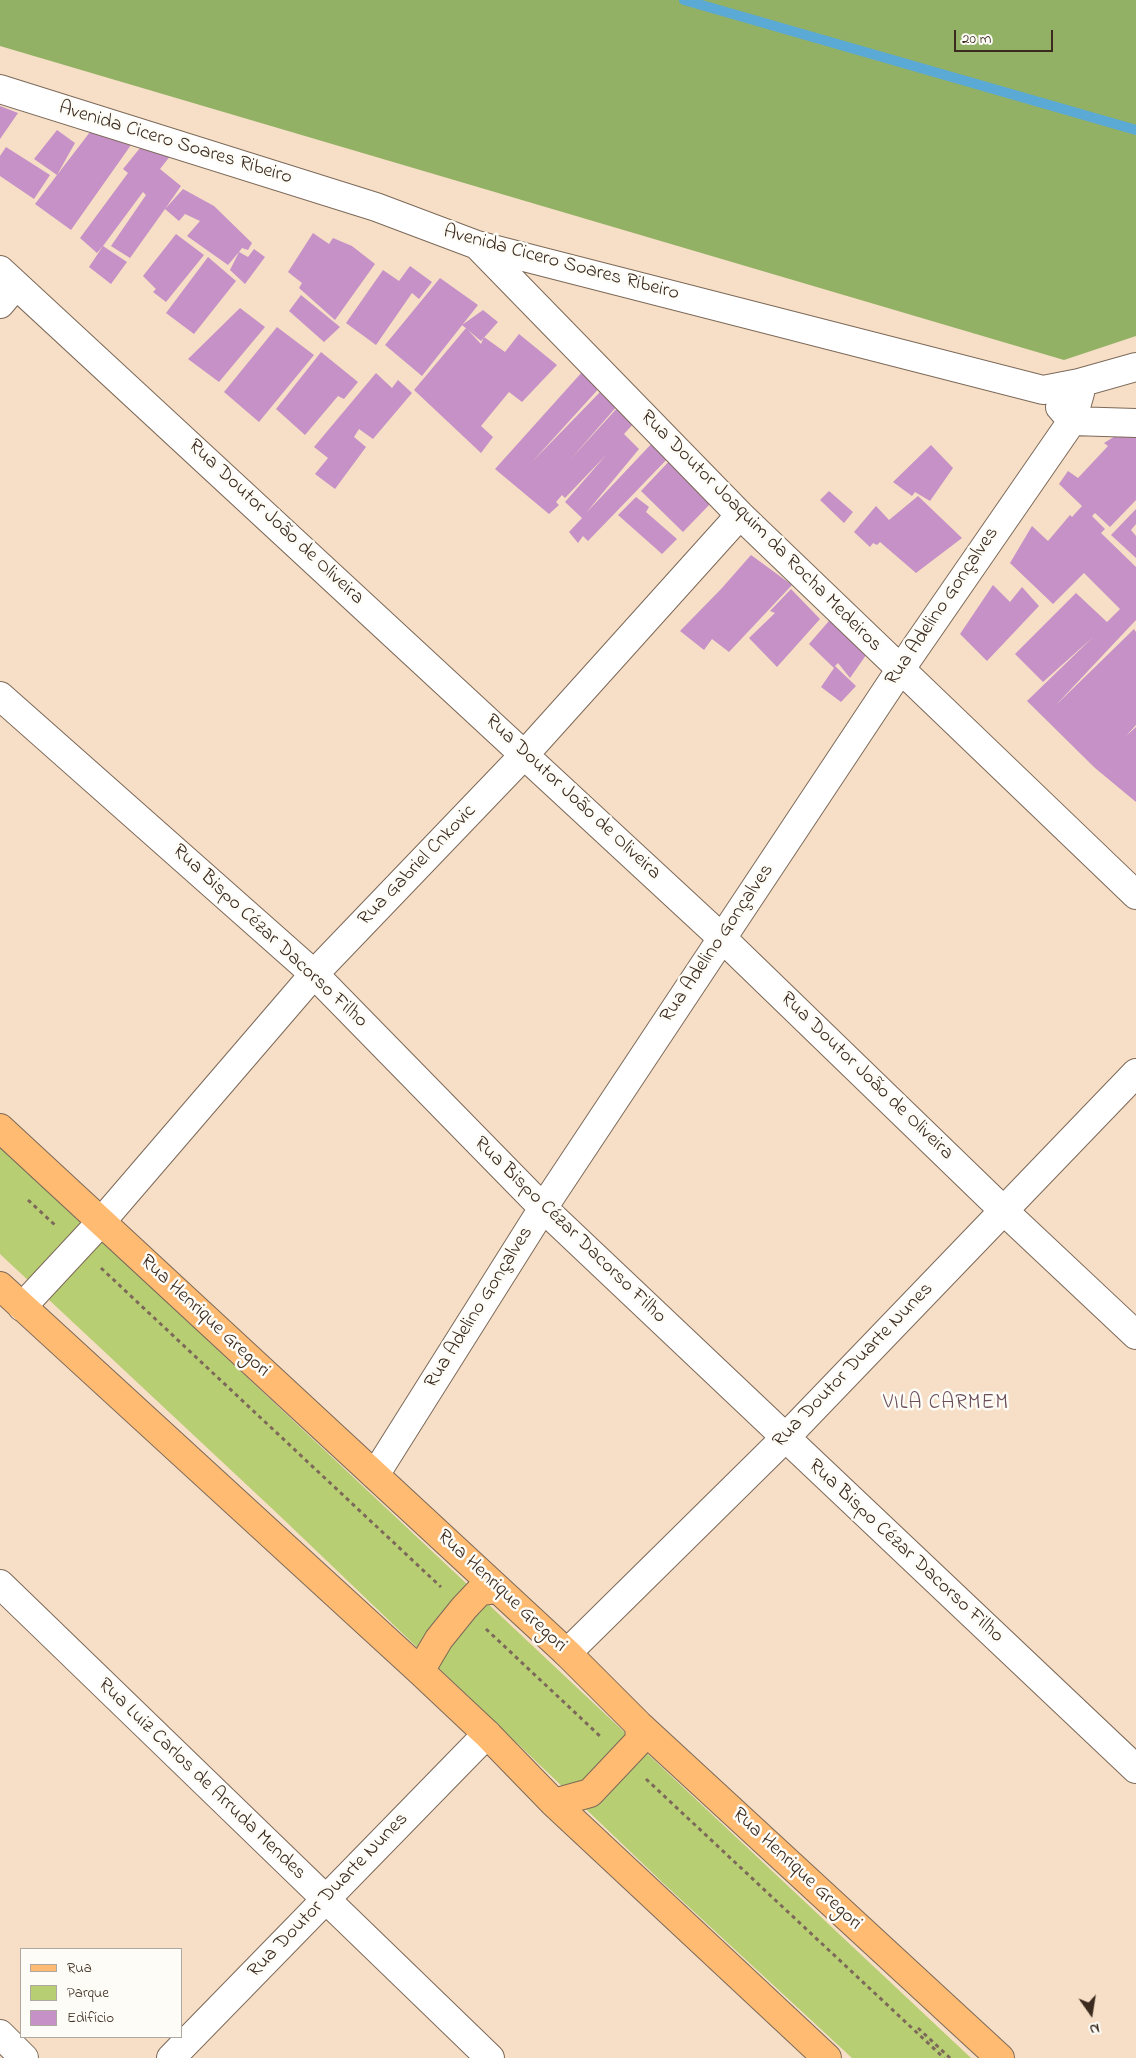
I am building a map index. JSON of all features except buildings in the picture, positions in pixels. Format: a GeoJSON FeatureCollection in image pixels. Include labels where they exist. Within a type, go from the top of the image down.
{"type":"FeatureCollection","features":[{"type":"Feature","properties":{"kind":"main road","name":"Rua Henrique Gregori"},"geometry":{"type":"LineString","coordinates":[[0,1128],[498,1588],[640,1725],[1000,2058]]}},
{"type":"Feature","properties":{"kind":"main road"},"geometry":{"type":"LineString","coordinates":[[0,1286],[420,1671],[487,1734],[554,1803],[827,2058]]}},
{"type":"Feature","properties":{"kind":"main road"},"geometry":{"type":"LineString","coordinates":[[420,1671],[439,1639],[464,1608],[480,1591],[498,1588]]}},
{"type":"Feature","properties":{"kind":"main road"},"geometry":{"type":"LineString","coordinates":[[554,1803],[590,1793],[640,1740],[640,1725]]}},
{"type":"Feature","properties":{"kind":"street","name":"Avenida Cicero Soares Ribeiro"},"geometry":{"type":"LineString","coordinates":[[0,89],[376,207],[477,245],[1043,390]]}},
{"type":"Feature","properties":{"kind":"street","name":"Rua Doutor Joaquim da Rocha Medeiros"},"geometry":{"type":"LineString","coordinates":[[477,245],[740,515],[1136,895]]}},
{"type":"Feature","properties":{"kind":"street","name":"Rua Doutor João de Oliveira"},"geometry":{"type":"LineString","coordinates":[[5,286],[525,754],[723,938],[1004,1211],[1136,1335]]}},
{"type":"Feature","properties":{"kind":"street"},"geometry":{"type":"LineString","coordinates":[[1043,390],[1136,368]]}},
{"type":"Feature","properties":{"kind":"street","name":"Rua Adelino Gonçalves"},"geometry":{"type":"LineString","coordinates":[[375,1475],[543,1208],[900,670],[1072,421],[1080,393],[1079,383]]}},
{"type":"Feature","properties":{"kind":"street"},"geometry":{"type":"LineString","coordinates":[[1043,390],[1072,421],[1136,423]]}},
{"type":"Feature","properties":{"kind":"street","name":"Rua Gabriel Cnkovic"},"geometry":{"type":"LineString","coordinates":[[22,1307],[101,1222],[314,974],[525,754],[740,515]]}},
{"type":"Feature","properties":{"kind":"street","name":"Rua Bispo Cézar Dacorso Filho"},"geometry":{"type":"LineString","coordinates":[[0,696],[314,974],[543,1208],[1136,1769]]}},
{"type":"Feature","properties":{"kind":"street","name":"Rua Doutor Duarte Nunes"},"geometry":{"type":"LineString","coordinates":[[567,1653],[785,1438],[1136,1073]]}},
{"type":"Feature","properties":{"kind":"street","name":"Rua Luiz Carlos de Arruda Mendes"},"geometry":{"type":"LineString","coordinates":[[0,1584],[490,2058]]}},
{"type":"Feature","properties":{"kind":"street","name":"Rua Doutor Duarte Nunes"},"geometry":{"type":"LineString","coordinates":[[171,2058],[487,1734]]}},
{"type":"Feature","properties":{"kind":"street"},"geometry":{"type":"LineString","coordinates":[[0,2034],[24,2058]]}},
{"type":"Feature","properties":{"kind":"green space"},"geometry":{"type":"Polygon","coordinates":[[[0,0],[1136,0],[1136,336],[1064,360],[0,46],[0,0]]]}},
{"type":"Feature","properties":{"kind":"green space"},"geometry":{"type":"Polygon","coordinates":[[[0,1145],[971,2058],[852,2058],[663,1883],[280,1516],[0,1254],[0,1145]]]}},
{"type":"Feature","properties":{"kind":"waterway"},"geometry":{"type":"LineString","coordinates":[[684,0],[1136,130]]}},
{"type":"Feature","properties":{"kind":"district","name":"VILA CARMEM"},"geometry":{"type":"Point","coordinates":[946,1405]}}]}
